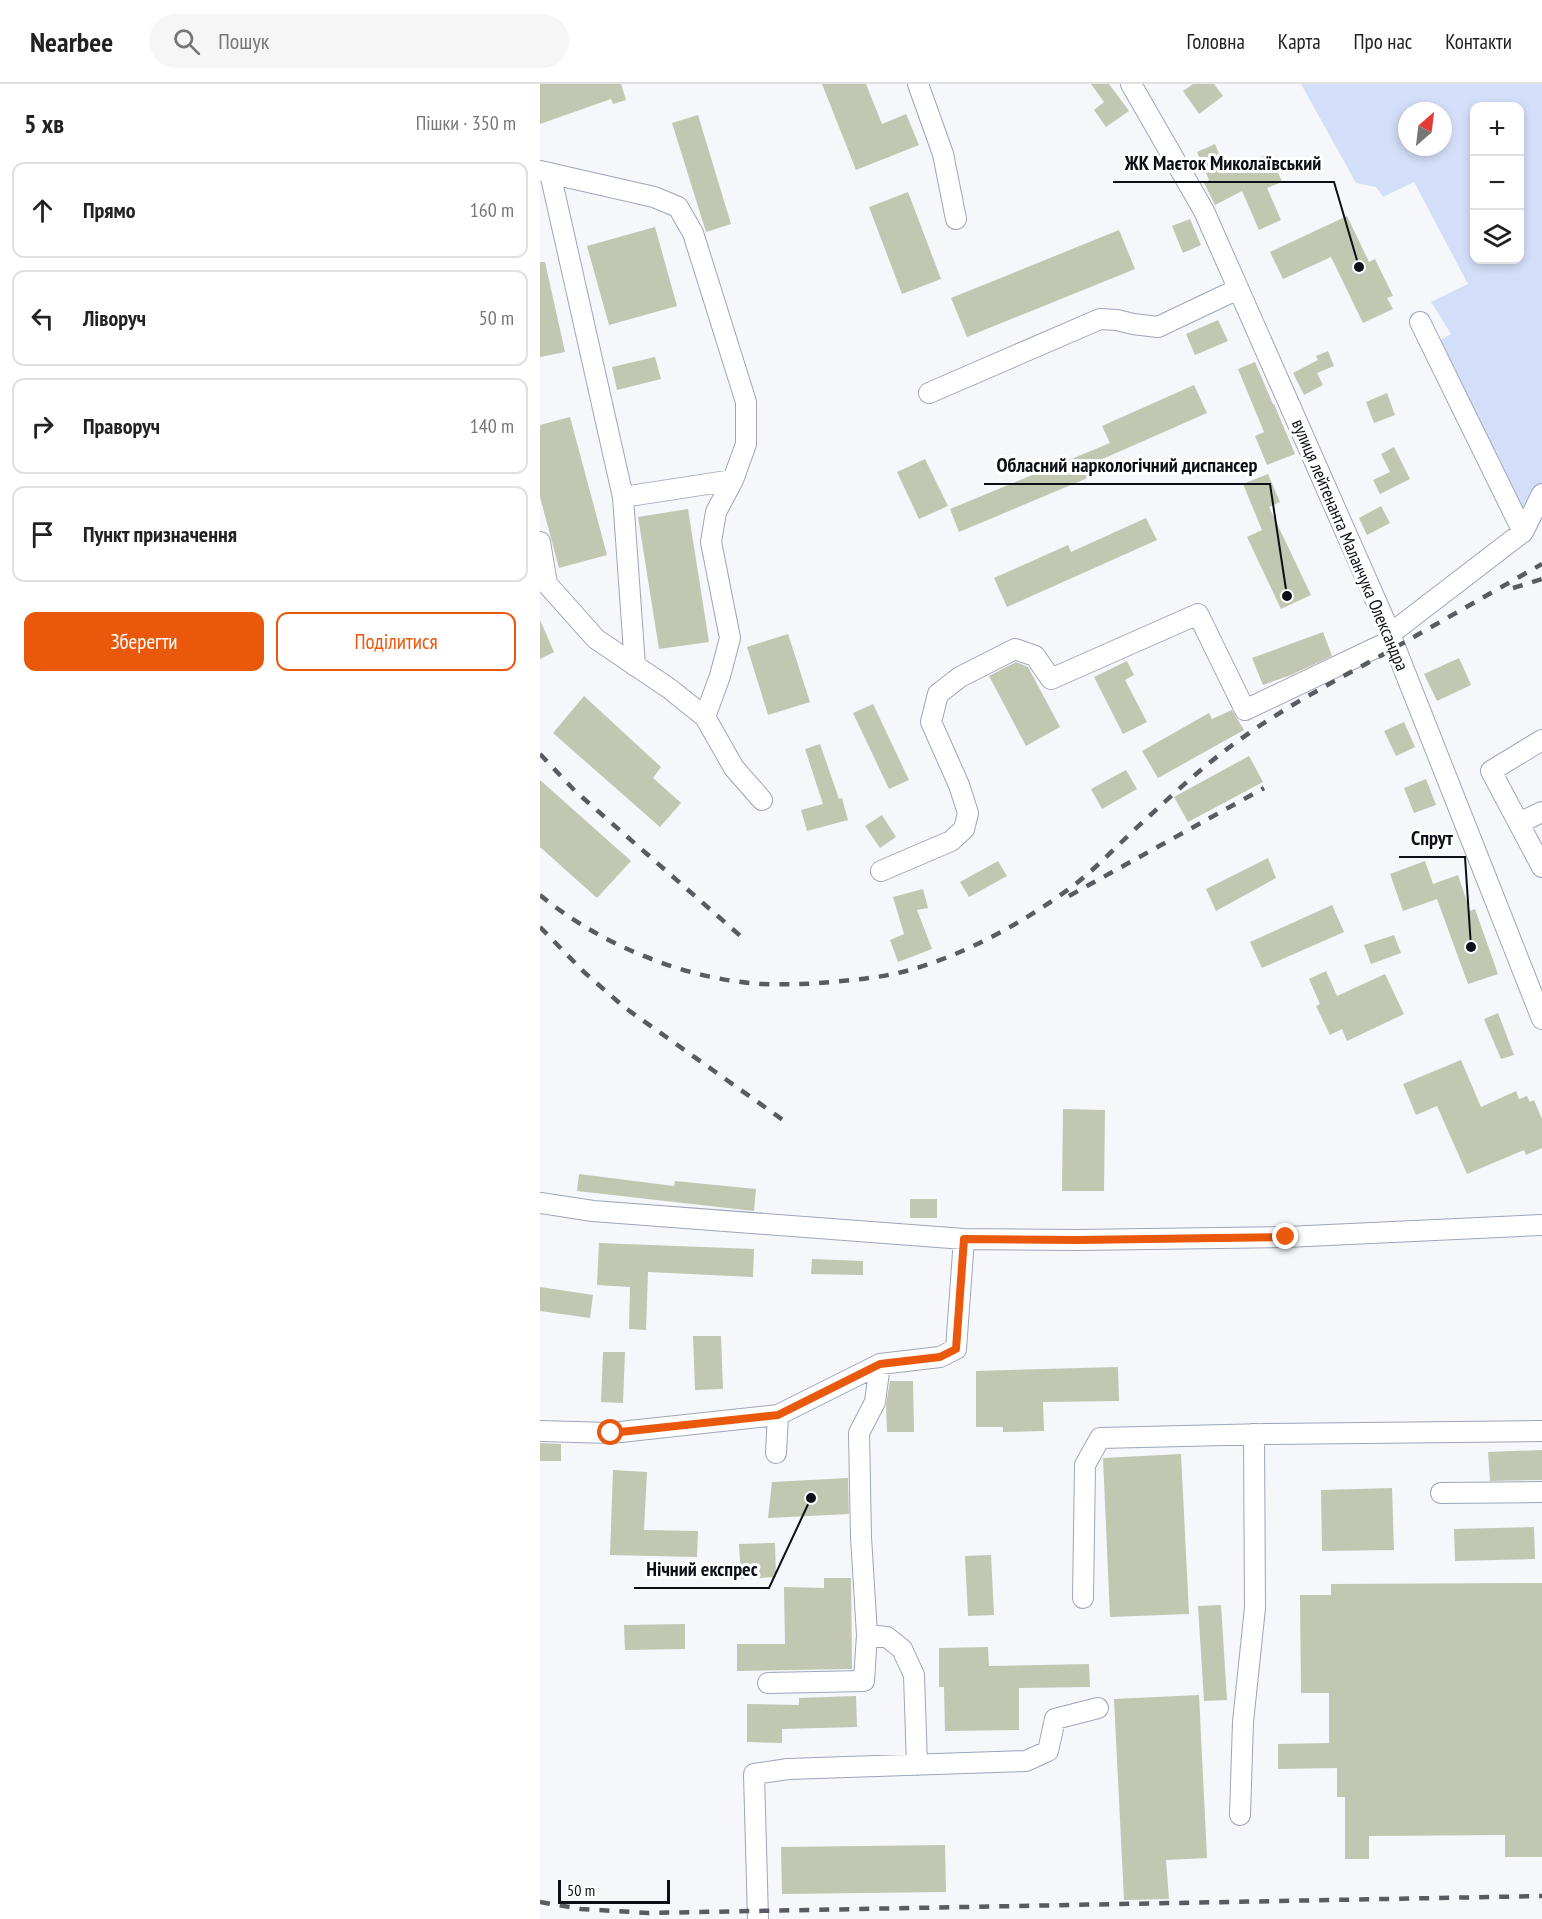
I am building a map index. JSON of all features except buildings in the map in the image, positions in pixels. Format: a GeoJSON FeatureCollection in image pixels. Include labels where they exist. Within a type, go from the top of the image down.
{"type":"FeatureCollection","features":[{"type":"Feature","properties":{"kind":"street"},"geometry":{"type":"LineString","coordinates":[[918,84],[943,154],[956,219]]}},
{"type":"Feature","properties":{"kind":"street","name":"вулиця лейтенанта Маланчука Олександра"},"geometry":{"type":"LineString","coordinates":[[1131,84],[1204,211],[1391,637],[1536,984],[1542,1019]]}},
{"type":"Feature","properties":{"kind":"street"},"geometry":{"type":"LineString","coordinates":[[635,666],[623,497],[545,172],[654,197],[678,207],[693,233],[746,402],[746,444],[734,480],[716,512],[711,542],[730,638],[720,676],[705,717]]}},
{"type":"Feature","properties":{"kind":"street"},"geometry":{"type":"LineString","coordinates":[[929,393],[1100,319],[1158,327],[1238,289]]}},
{"type":"Feature","properties":{"kind":"street"},"geometry":{"type":"LineString","coordinates":[[1420,322],[1523,532]]}},
{"type":"Feature","properties":{"kind":"street"},"geometry":{"type":"LineString","coordinates":[[623,497],[734,480]]}},
{"type":"Feature","properties":{"kind":"street"},"geometry":{"type":"LineString","coordinates":[[881,872],[951,842],[964,829],[968,813],[959,785],[931,722],[938,694],[960,677],[1016,649],[1035,656],[1051,679],[1198,614],[1245,710],[1391,637],[1523,532],[1542,494]]}},
{"type":"Feature","properties":{"kind":"street"},"geometry":{"type":"LineString","coordinates":[[540,542],[548,584],[596,639],[670,689],[705,717],[734,768],[762,800]]}},
{"type":"Feature","properties":{"kind":"street"},"geometry":{"type":"LineString","coordinates":[[1542,740],[1491,771],[1519,823],[1537,845],[1542,867]]}},
{"type":"Feature","properties":{"kind":"street"},"geometry":{"type":"LineString","coordinates":[[1519,823],[1542,812]]}},
{"type":"Feature","properties":{"kind":"street"},"geometry":{"type":"LineString","coordinates":[[540,1203],[593,1211],[964,1239],[1286,1237],[1542,1226]]}},
{"type":"Feature","properties":{"kind":"street"},"geometry":{"type":"LineString","coordinates":[[540,1431],[611,1433],[778,1415],[880,1364],[940,1357],[956,1349],[964,1239]]}},
{"type":"Feature","properties":{"kind":"street"},"geometry":{"type":"LineString","coordinates":[[768,1683],[864,1681],[867,1635],[861,1537],[859,1433],[875,1402],[880,1364]]}},
{"type":"Feature","properties":{"kind":"street"},"geometry":{"type":"LineString","coordinates":[[776,1453],[778,1415]]}},
{"type":"Feature","properties":{"kind":"street"},"geometry":{"type":"LineString","coordinates":[[1083,1598],[1085,1465],[1100,1438],[1542,1431]]}},
{"type":"Feature","properties":{"kind":"street"},"geometry":{"type":"LineString","coordinates":[[1240,1815],[1243,1722],[1255,1608],[1254,1434]]}},
{"type":"Feature","properties":{"kind":"street"},"geometry":{"type":"LineString","coordinates":[[1441,1493],[1542,1492]]}},
{"type":"Feature","properties":{"kind":"street"},"geometry":{"type":"LineString","coordinates":[[867,1635],[887,1637],[895,1643],[902,1650],[914,1675],[917,1765]]}},
{"type":"Feature","properties":{"kind":"street"},"geometry":{"type":"LineString","coordinates":[[758,1919],[754,1773],[788,1769],[1026,1761],[1048,1750],[1054,1719],[1098,1708]]}},
{"type":"Feature","properties":{"kind":"shaded area"},"geometry":{"type":"Polygon","coordinates":[[[1301,84],[1542,84],[1542,520],[1532,538],[1516,530],[1427,348],[1451,334],[1431,302],[1468,284],[1414,182],[1383,197],[1376,187],[1356,183],[1301,84]]]}},
{"type":"Feature","properties":{"kind":"railway"},"geometry":{"type":"LineString","coordinates":[[540,895],[589,929],[644,956],[673,967],[732,981],[761,984],[832,982],[885,976],[930,964],[993,936],[1069,889],[1197,773],[1273,717],[1542,564]]}},
{"type":"Feature","properties":{"kind":"railway"},"geometry":{"type":"LineString","coordinates":[[1513,588],[1542,579]]}},
{"type":"Feature","properties":{"kind":"railway"},"geometry":{"type":"LineString","coordinates":[[540,754],[575,791],[744,939]]}},
{"type":"Feature","properties":{"kind":"railway"},"geometry":{"type":"LineString","coordinates":[[1069,896],[1264,788]]}},
{"type":"Feature","properties":{"kind":"railway"},"geometry":{"type":"LineString","coordinates":[[540,927],[584,972],[624,1007],[783,1120]]}},
{"type":"Feature","properties":{"kind":"railway"},"geometry":{"type":"LineString","coordinates":[[540,1902],[581,1909],[649,1913],[1542,1896]]}},
{"type":"Feature","properties":{"kind":"place","name":"ЖК Маєток Миколаївський"},"geometry":{"type":"Point","coordinates":[1359,267]}},
{"type":"Feature","properties":{"kind":"place","name":"Обласний наркологічний диспансер"},"geometry":{"type":"Point","coordinates":[1287,596]}},
{"type":"Feature","properties":{"kind":"place","name":"Спрут"},"geometry":{"type":"Point","coordinates":[1471,947]}},
{"type":"Feature","properties":{"kind":"place","name":"Нічний експрес"},"geometry":{"type":"Point","coordinates":[811,1498]}},
{"type":"Feature","properties":{"kind":"route"},"geometry":{"type":"LineString","coordinates":[[611,1433],[778,1415],[880,1364],[940,1357],[956,1349],[964,1239],[1286,1237]]}}]}
